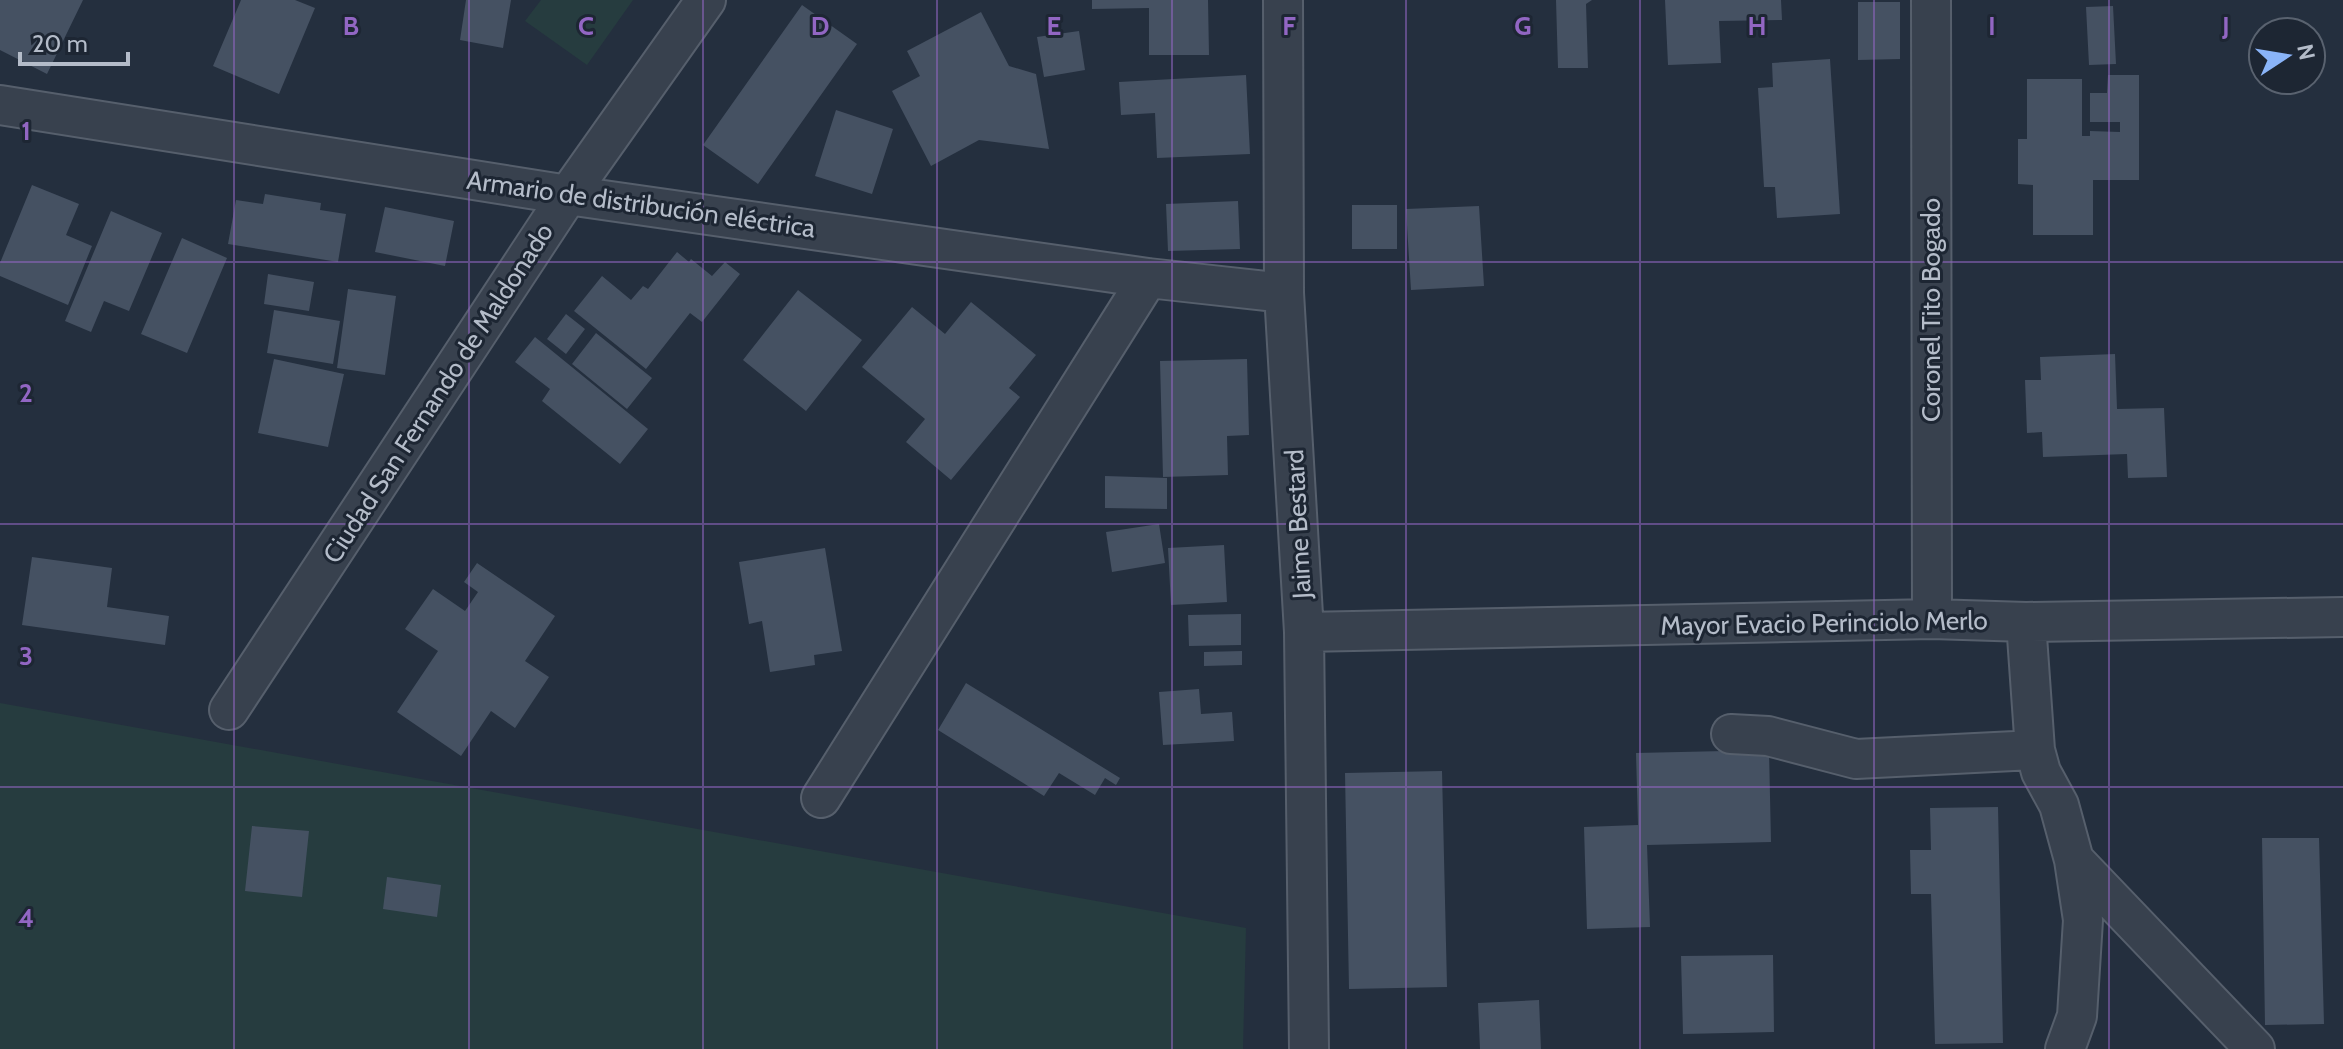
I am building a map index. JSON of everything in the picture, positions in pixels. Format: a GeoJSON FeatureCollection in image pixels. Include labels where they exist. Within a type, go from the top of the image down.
{"type":"FeatureCollection","features":[{"type":"Feature","properties":{"kind":"street","name":"Ciudad San Fernando de Maldonado"},"geometry":{"type":"LineString","coordinates":[[229,710],[568,195],[706,0]]}},
{"type":"Feature","properties":{"kind":"street","name":"Jaime Bestard"},"geometry":{"type":"LineString","coordinates":[[1283,0],[1284,293],[1304,632],[1309,1049]]}},
{"type":"Feature","properties":{"kind":"street","name":"Coronel Tito Bogado"},"geometry":{"type":"LineString","coordinates":[[1931,0],[1932,619]]}},
{"type":"Feature","properties":{"kind":"street","name":"Armario de distribución eléctrica"},"geometry":{"type":"LineString","coordinates":[[0,105],[568,195],[1148,278],[1284,293]]}},
{"type":"Feature","properties":{"kind":"street"},"geometry":{"type":"LineString","coordinates":[[821,798],[1148,278]]}},
{"type":"Feature","properties":{"kind":"street","name":"Mayor Evacio Perinciolo Merlo"},"geometry":{"type":"LineString","coordinates":[[1304,632],[1932,619],[2026,622],[2343,617]]}},
{"type":"Feature","properties":{"kind":"street"},"geometry":{"type":"LineString","coordinates":[[2026,622],[2035,750],[2041,772],[2059,805],[2074,860],[2083,920],[2077,1016],[2065,1049]]}},
{"type":"Feature","properties":{"kind":"street"},"geometry":{"type":"LineString","coordinates":[[1731,734],[1768,736],[1856,759],[2035,750]]}},
{"type":"Feature","properties":{"kind":"street"},"geometry":{"type":"LineString","coordinates":[[2074,860],[2255,1049]]}},
{"type":"Feature","properties":{"kind":"green space"},"geometry":{"type":"Polygon","coordinates":[[[541,0],[633,0],[587,65],[525,21],[541,0]]]}},
{"type":"Feature","properties":{"kind":"green space"},"geometry":{"type":"Polygon","coordinates":[[[0,703],[1246,928],[1243,1049],[0,1049],[0,703]]]}},
{"type":"Feature","properties":{"kind":"building"},"geometry":{"type":"Polygon","coordinates":[[[0,0],[83,0],[47,74],[0,50],[0,0]]]}},
{"type":"Feature","properties":{"kind":"building"},"geometry":{"type":"Polygon","coordinates":[[[241,0],[295,0],[315,8],[279,94],[213,66],[241,0]]]}},
{"type":"Feature","properties":{"kind":"building"},"geometry":{"type":"Polygon","coordinates":[[[466,0],[511,0],[503,48],[460,40],[466,0]]]}},
{"type":"Feature","properties":{"kind":"building"},"geometry":{"type":"Polygon","coordinates":[[[1092,0],[1208,0],[1209,55],[1149,55],[1149,8],[1092,9],[1092,0]]]}},
{"type":"Feature","properties":{"kind":"building"},"geometry":{"type":"Polygon","coordinates":[[[1556,0],[1592,0],[1586,4],[1588,68],[1558,68],[1556,0]]]}},
{"type":"Feature","properties":{"kind":"building"},"geometry":{"type":"Polygon","coordinates":[[[1665,0],[1781,0],[1782,20],[1719,21],[1721,63],[1668,65],[1665,0]]]}},
{"type":"Feature","properties":{"kind":"building"},"geometry":{"type":"Polygon","coordinates":[[[1858,2],[1900,2],[1900,59],[1858,60],[1858,2]]]}},
{"type":"Feature","properties":{"kind":"building"},"geometry":{"type":"Polygon","coordinates":[[[802,5],[857,44],[758,184],[703,145],[802,5]]]}},
{"type":"Feature","properties":{"kind":"building"},"geometry":{"type":"Polygon","coordinates":[[[2113,6],[2116,64],[2089,65],[2086,7],[2113,6]]]}},
{"type":"Feature","properties":{"kind":"building"},"geometry":{"type":"Polygon","coordinates":[[[981,12],[1009,66],[1036,74],[1049,149],[979,140],[931,166],[892,91],[920,76],[907,51],[981,12]]]}},
{"type":"Feature","properties":{"kind":"building"},"geometry":{"type":"Polygon","coordinates":[[[1079,31],[1085,70],[1044,77],[1037,37],[1079,31]]]}},
{"type":"Feature","properties":{"kind":"building"},"geometry":{"type":"Polygon","coordinates":[[[1830,59],[1840,214],[1777,218],[1775,187],[1764,187],[1758,88],[1773,87],[1772,63],[1830,59]]]}},
{"type":"Feature","properties":{"kind":"building"},"geometry":{"type":"Polygon","coordinates":[[[1246,75],[1250,154],[1157,158],[1155,113],[1121,115],[1119,82],[1246,75]]]}},
{"type":"Feature","properties":{"kind":"building"},"geometry":{"type":"Polygon","coordinates":[[[2108,75],[2139,75],[2139,180],[2093,180],[2093,235],[2033,235],[2033,185],[2018,184],[2018,139],[2027,139],[2027,79],[2082,79],[2082,136],[2090,136],[2090,131],[2120,132],[2120,122],[2090,122],[2090,93],[2107,93],[2108,75]]]}},
{"type":"Feature","properties":{"kind":"building"},"geometry":{"type":"Polygon","coordinates":[[[836,110],[893,129],[872,194],[815,176],[836,110]]]}},
{"type":"Feature","properties":{"kind":"building"},"geometry":{"type":"Polygon","coordinates":[[[32,185],[79,204],[66,235],[92,246],[68,305],[0,276],[0,263],[32,185]]]}},
{"type":"Feature","properties":{"kind":"building"},"geometry":{"type":"Polygon","coordinates":[[[265,194],[321,203],[320,210],[346,214],[338,262],[228,244],[236,200],[263,204],[265,194]]]}},
{"type":"Feature","properties":{"kind":"building"},"geometry":{"type":"Polygon","coordinates":[[[1238,201],[1240,249],[1168,251],[1166,204],[1238,201]]]}},
{"type":"Feature","properties":{"kind":"building"},"geometry":{"type":"Polygon","coordinates":[[[1352,205],[1397,205],[1397,249],[1352,249],[1352,205]]]}},
{"type":"Feature","properties":{"kind":"building"},"geometry":{"type":"Polygon","coordinates":[[[1479,206],[1484,286],[1411,290],[1406,209],[1479,206]]]}},
{"type":"Feature","properties":{"kind":"building"},"geometry":{"type":"Polygon","coordinates":[[[385,207],[454,221],[445,266],[375,252],[385,207]]]}},
{"type":"Feature","properties":{"kind":"building"},"geometry":{"type":"Polygon","coordinates":[[[111,211],[162,233],[129,311],[104,301],[91,332],[65,321],[111,211]]]}},
{"type":"Feature","properties":{"kind":"building"},"geometry":{"type":"Polygon","coordinates":[[[182,238],[227,258],[187,353],[141,334],[182,238]]]}},
{"type":"Feature","properties":{"kind":"building"},"geometry":{"type":"Polygon","coordinates":[[[677,252],[712,276],[725,262],[740,274],[702,322],[690,313],[646,369],[574,311],[602,276],[631,300],[643,286],[648,289],[677,252]]]}},
{"type":"Feature","properties":{"kind":"building"},"geometry":{"type":"Polygon","coordinates":[[[268,274],[314,282],[309,311],[264,304],[268,274]]]}},
{"type":"Feature","properties":{"kind":"building"},"geometry":{"type":"Polygon","coordinates":[[[348,289],[396,296],[385,375],[337,368],[348,289]]]}},
{"type":"Feature","properties":{"kind":"building"},"geometry":{"type":"Polygon","coordinates":[[[798,290],[862,340],[806,411],[743,360],[798,290]]]}},
{"type":"Feature","properties":{"kind":"building"},"geometry":{"type":"Polygon","coordinates":[[[971,302],[1036,355],[1009,388],[1020,397],[951,480],[906,442],[925,419],[862,367],[912,307],[945,334],[971,302]]]}},
{"type":"Feature","properties":{"kind":"building"},"geometry":{"type":"Polygon","coordinates":[[[274,310],[340,321],[333,364],[267,353],[274,310]]]}},
{"type":"Feature","properties":{"kind":"building"},"geometry":{"type":"Polygon","coordinates":[[[566,314],[585,329],[566,354],[547,339],[566,314]]]}},
{"type":"Feature","properties":{"kind":"building"},"geometry":{"type":"Polygon","coordinates":[[[596,333],[652,378],[627,409],[572,364],[596,333]]]}},
{"type":"Feature","properties":{"kind":"building"},"geometry":{"type":"Polygon","coordinates":[[[535,337],[648,429],[620,464],[542,401],[550,389],[515,362],[535,337]]]}},
{"type":"Feature","properties":{"kind":"building"},"geometry":{"type":"Polygon","coordinates":[[[2115,354],[2117,409],[2164,408],[2167,477],[2128,478],[2127,454],[2043,457],[2042,432],[2027,433],[2025,380],[2041,380],[2040,357],[2115,354]]]}},
{"type":"Feature","properties":{"kind":"building"},"geometry":{"type":"Polygon","coordinates":[[[274,359],[344,374],[328,447],[258,433],[274,359]]]}},
{"type":"Feature","properties":{"kind":"building"},"geometry":{"type":"Polygon","coordinates":[[[1247,359],[1249,435],[1227,436],[1228,475],[1163,477],[1160,361],[1247,359]]]}},
{"type":"Feature","properties":{"kind":"building"},"geometry":{"type":"Polygon","coordinates":[[[1105,476],[1167,478],[1167,509],[1105,508],[1105,476]]]}},
{"type":"Feature","properties":{"kind":"building"},"geometry":{"type":"Polygon","coordinates":[[[1159,524],[1165,563],[1112,572],[1106,532],[1159,524]]]}},
{"type":"Feature","properties":{"kind":"building"},"geometry":{"type":"Polygon","coordinates":[[[1224,545],[1227,602],[1171,605],[1168,548],[1224,545]]]}},
{"type":"Feature","properties":{"kind":"building"},"geometry":{"type":"Polygon","coordinates":[[[825,548],[842,651],[814,655],[815,665],[770,672],[762,621],[749,624],[739,562],[825,548]]]}},
{"type":"Feature","properties":{"kind":"building"},"geometry":{"type":"Polygon","coordinates":[[[32,557],[112,568],[107,607],[169,616],[165,645],[22,625],[32,557]]]}},
{"type":"Feature","properties":{"kind":"building"},"geometry":{"type":"Polygon","coordinates":[[[477,563],[555,616],[525,661],[549,677],[515,728],[491,711],[461,756],[397,712],[438,651],[405,629],[433,589],[465,611],[478,592],[464,582],[477,563]]]}},
{"type":"Feature","properties":{"kind":"building"},"geometry":{"type":"Polygon","coordinates":[[[1241,614],[1241,645],[1189,646],[1188,615],[1241,614]]]}},
{"type":"Feature","properties":{"kind":"building"},"geometry":{"type":"Polygon","coordinates":[[[1242,651],[1242,665],[1204,666],[1204,652],[1242,651]]]}},
{"type":"Feature","properties":{"kind":"building"},"geometry":{"type":"Polygon","coordinates":[[[966,683],[1120,778],[1116,785],[1105,778],[1095,795],[1059,773],[1044,796],[938,730],[966,683]]]}},
{"type":"Feature","properties":{"kind":"building"},"geometry":{"type":"Polygon","coordinates":[[[1199,689],[1201,714],[1232,712],[1234,741],[1163,745],[1159,692],[1199,689]]]}},
{"type":"Feature","properties":{"kind":"building"},"geometry":{"type":"Polygon","coordinates":[[[1769,750],[1771,842],[1647,845],[1650,927],[1587,929],[1584,827],[1638,825],[1636,753],[1769,750]]]}},
{"type":"Feature","properties":{"kind":"building"},"geometry":{"type":"Polygon","coordinates":[[[1442,771],[1447,987],[1349,989],[1345,773],[1442,771]]]}},
{"type":"Feature","properties":{"kind":"building"},"geometry":{"type":"Polygon","coordinates":[[[1998,807],[2003,1043],[1935,1044],[1931,894],[1911,894],[1910,850],[1931,850],[1930,808],[1998,807]]]}},
{"type":"Feature","properties":{"kind":"building"},"geometry":{"type":"Polygon","coordinates":[[[252,826],[309,831],[302,897],[245,891],[252,826]]]}},
{"type":"Feature","properties":{"kind":"building"},"geometry":{"type":"Polygon","coordinates":[[[2262,838],[2319,838],[2324,1024],[2265,1025],[2262,838]]]}},
{"type":"Feature","properties":{"kind":"building"},"geometry":{"type":"Polygon","coordinates":[[[387,877],[441,885],[437,917],[383,909],[387,877]]]}},
{"type":"Feature","properties":{"kind":"building"},"geometry":{"type":"Polygon","coordinates":[[[1773,955],[1774,1032],[1683,1034],[1681,956],[1773,955]]]}},
{"type":"Feature","properties":{"kind":"building"},"geometry":{"type":"Polygon","coordinates":[[[1539,1000],[1541,1049],[1480,1049],[1478,1003],[1539,1000]]]}}]}
